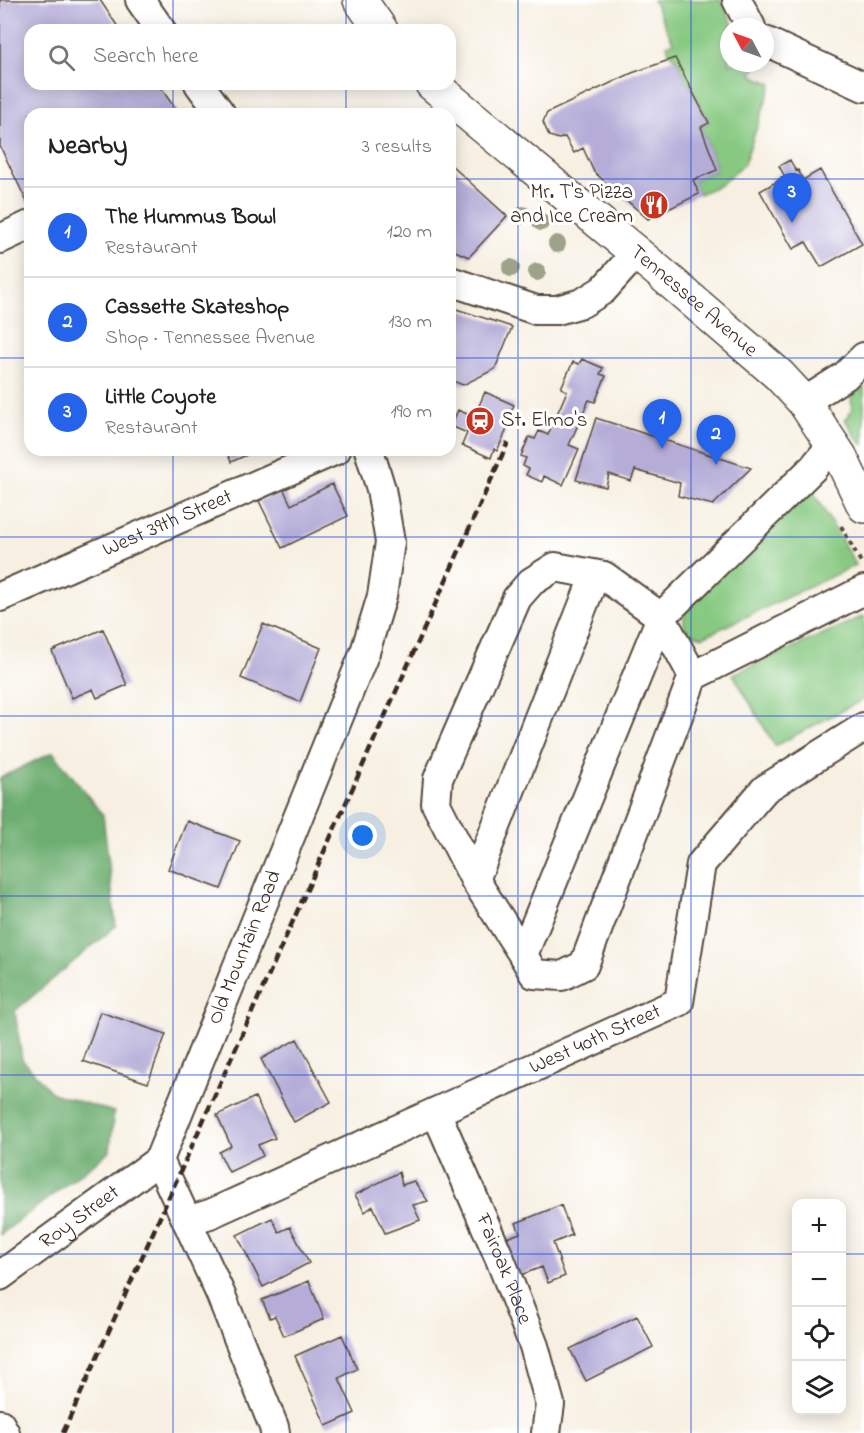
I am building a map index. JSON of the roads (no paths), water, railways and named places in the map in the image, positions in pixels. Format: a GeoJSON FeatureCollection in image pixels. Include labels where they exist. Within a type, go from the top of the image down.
{"type":"FeatureCollection","features":[{"type":"Feature","properties":{"kind":"main road"},"geometry":{"type":"LineString","coordinates":[[360,0],[377,24]]}},
{"type":"Feature","properties":{"kind":"main road","name":"Tennessee Avenue"},"geometry":{"type":"LineString","coordinates":[[439,90],[752,350],[779,375],[804,402],[840,456],[857,508]]}},
{"type":"Feature","properties":{"kind":"street"},"geometry":{"type":"LineString","coordinates":[[140,0],[157,24]]}},
{"type":"Feature","properties":{"kind":"street"},"geometry":{"type":"LineString","coordinates":[[737,0],[746,18]]}},
{"type":"Feature","properties":{"kind":"street"},"geometry":{"type":"LineString","coordinates":[[774,45],[864,87]]}},
{"type":"Feature","properties":{"kind":"street"},"geometry":{"type":"LineString","coordinates":[[204,90],[217,108]]}},
{"type":"Feature","properties":{"kind":"street"},"geometry":{"type":"LineString","coordinates":[[0,239],[24,228]]}},
{"type":"Feature","properties":{"kind":"street"},"geometry":{"type":"LineString","coordinates":[[456,283],[536,310],[558,310],[582,303],[603,290],[636,253]]}},
{"type":"Feature","properties":{"kind":"street"},"geometry":{"type":"LineString","coordinates":[[804,402],[846,376],[864,357]]}},
{"type":"Feature","properties":{"kind":"street"},"geometry":{"type":"LineString","coordinates":[[523,955],[661,617],[813,468],[832,445]]}},
{"type":"Feature","properties":{"kind":"street","name":"West 39th Street"},"geometry":{"type":"LineString","coordinates":[[3,586],[321,456]]}},
{"type":"Feature","properties":{"kind":"street","name":"Old Mountain Road"},"geometry":{"type":"LineString","coordinates":[[159,1160],[365,652],[382,596],[390,542],[381,489],[371,456]]}},
{"type":"Feature","properties":{"kind":"street"},"geometry":{"type":"LineString","coordinates":[[693,676],[661,617],[604,576],[555,567],[531,582],[518,598],[438,779],[436,804],[475,880],[534,974],[562,976],[584,965],[693,676],[864,590]]}},
{"type":"Feature","properties":{"kind":"street"},"geometry":{"type":"LineString","coordinates":[[475,880],[595,575]]}},
{"type":"Feature","properties":{"kind":"street","name":"West 40th Street"},"geometry":{"type":"LineString","coordinates":[[188,1221],[210,1214],[679,1002],[701,864],[765,789],[864,727]]}},
{"type":"Feature","properties":{"kind":"street","name":"Fairoak Place"},"geometry":{"type":"LineString","coordinates":[[436,1112],[500,1259],[534,1346],[550,1404],[546,1433]]}},
{"type":"Feature","properties":{"kind":"street"},"geometry":{"type":"LineString","coordinates":[[159,1160],[224,1304],[274,1427],[274,1433]]}},
{"type":"Feature","properties":{"kind":"street","name":"Roy Street"},"geometry":{"type":"LineString","coordinates":[[0,1276],[159,1160]]}},
{"type":"Feature","properties":{"kind":"street"},"geometry":{"type":"LineString","coordinates":[[0,1424],[5,1433]]}},
{"type":"Feature","properties":{"kind":"railway"},"geometry":{"type":"LineString","coordinates":[[63,1433],[508,442]]}},
{"type":"Feature","properties":{"kind":"place","name":"Mr. T's Pizza and Ice Cream"},"geometry":{"type":"Point","coordinates":[654,205]}},
{"type":"Feature","properties":{"kind":"place","name":"Little Coyote"},"geometry":{"type":"Point","coordinates":[792,223]}},
{"type":"Feature","properties":{"kind":"place","name":"St. Elmo's"},"geometry":{"type":"Point","coordinates":[480,421]}},
{"type":"Feature","properties":{"kind":"place","name":"The Hummus Bowl"},"geometry":{"type":"Point","coordinates":[662,449]}},
{"type":"Feature","properties":{"kind":"place","name":"Cassette Skateshop"},"geometry":{"type":"Point","coordinates":[716,465]}}]}
